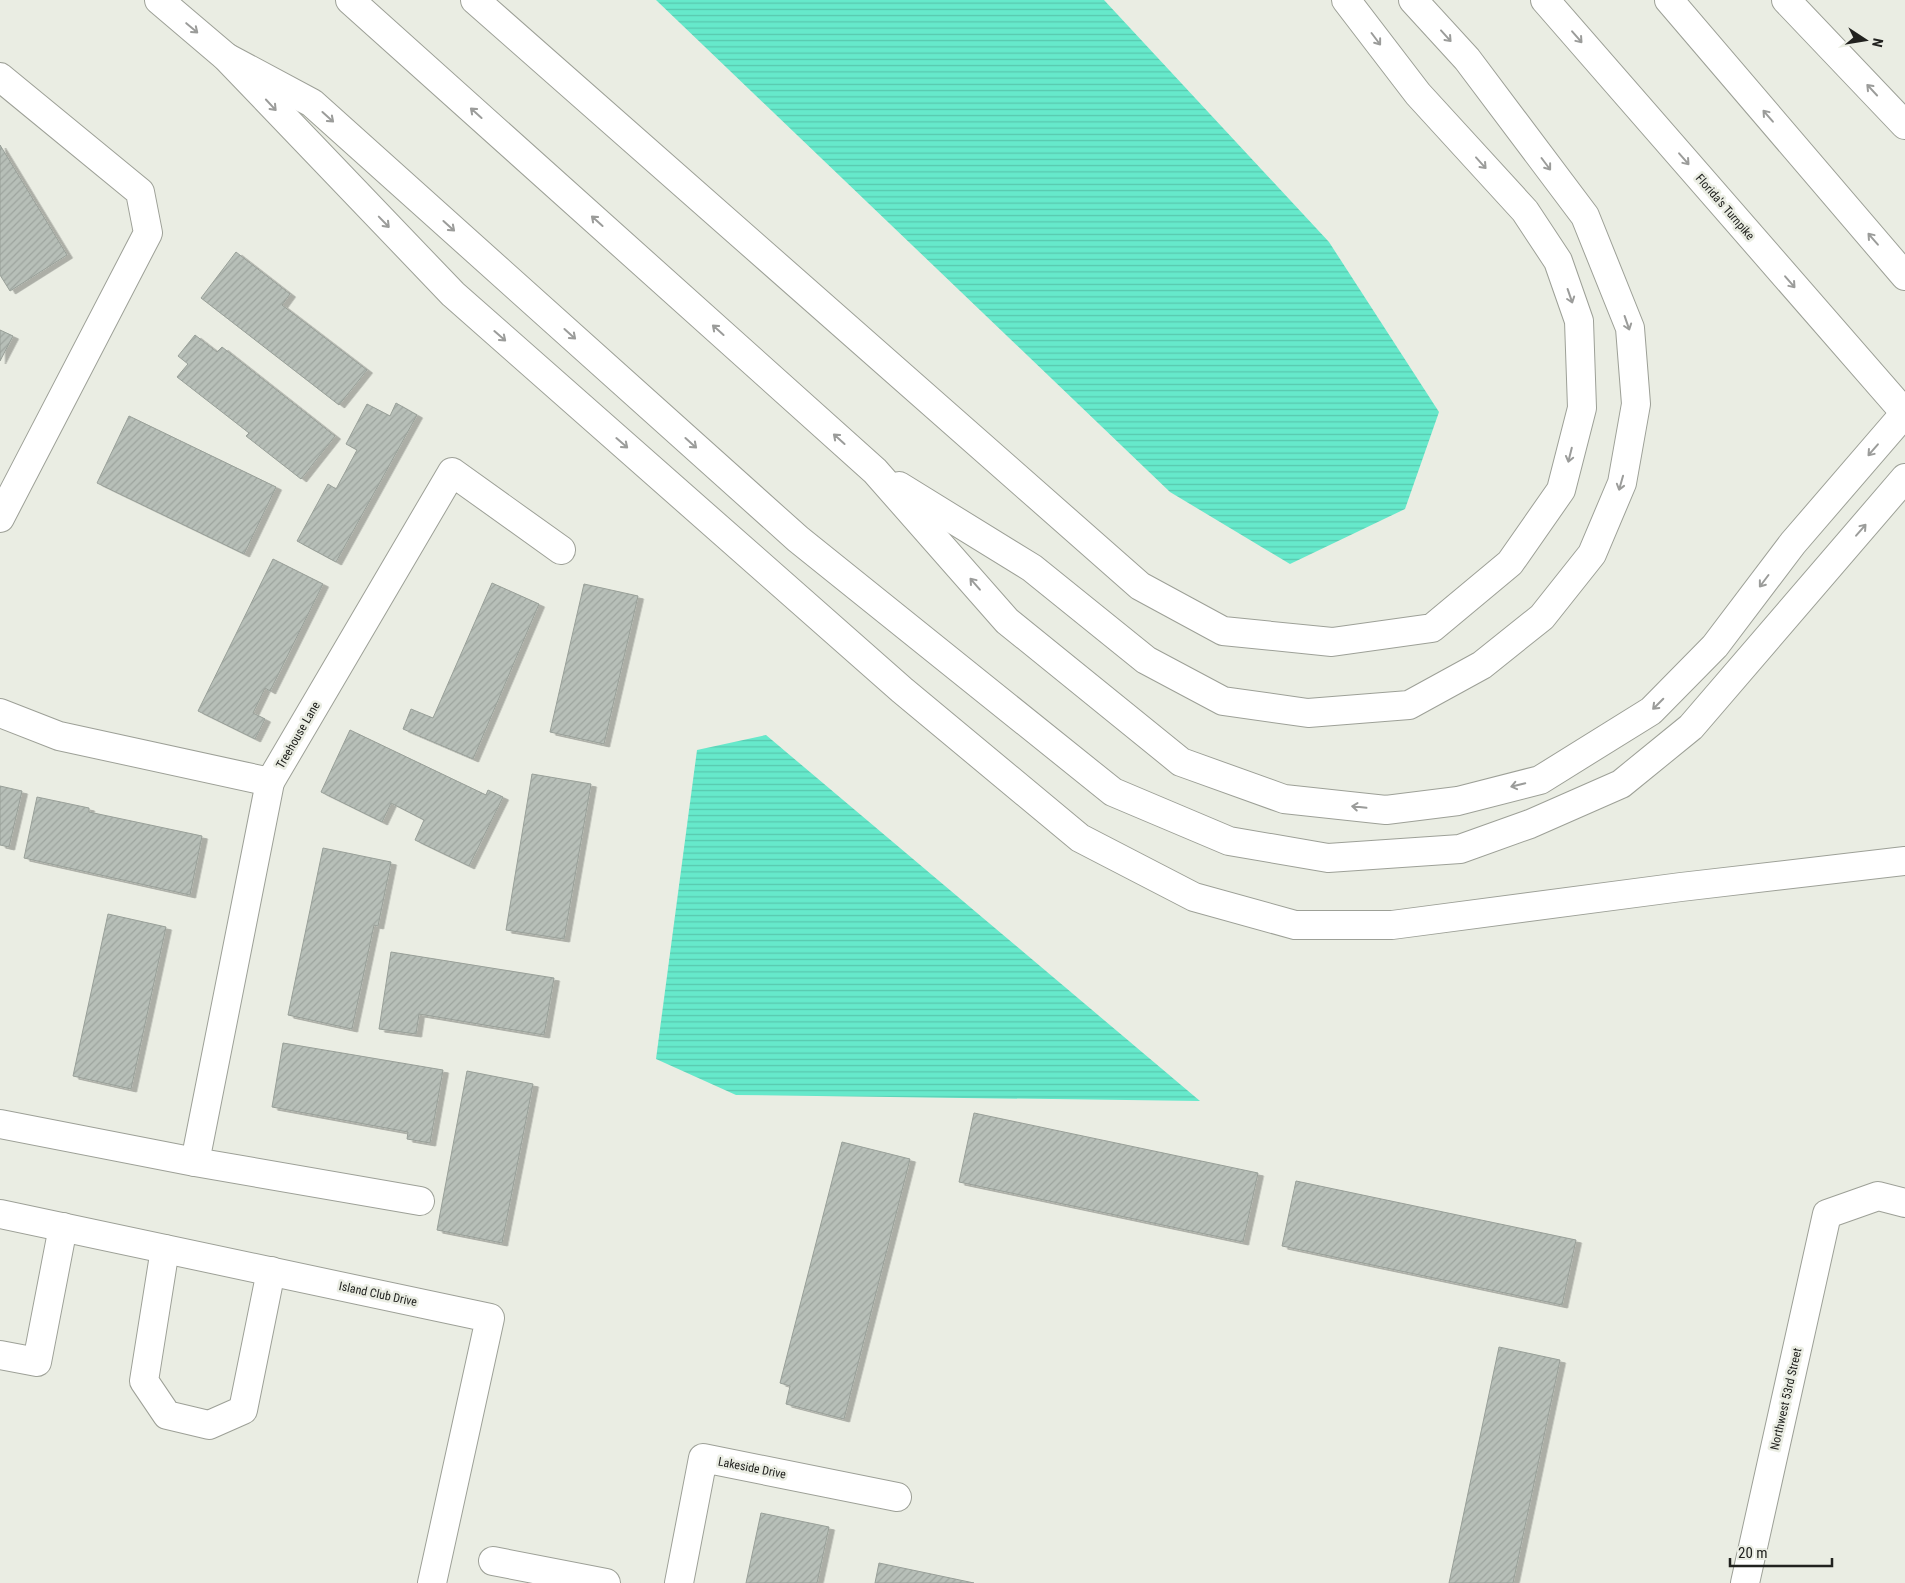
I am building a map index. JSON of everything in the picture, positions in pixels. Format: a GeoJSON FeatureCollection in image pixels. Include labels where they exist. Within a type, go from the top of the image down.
{"type":"FeatureCollection","features":[{"type":"Feature","properties":{"kind":"main road"},"geometry":{"type":"LineString","coordinates":[[159,0],[226,57],[453,294],[894,683],[1080,838],[1194,897],[1296,925],[1392,925],[1681,887],[1905,861]]}},
{"type":"Feature","properties":{"kind":"main road"},"geometry":{"type":"LineString","coordinates":[[350,0],[875,471],[1007,621],[1180,762],[1284,799],[1386,810],[1458,801],[1540,780],[1651,711],[1715,646],[1793,543],[1905,413]]}},
{"type":"Feature","properties":{"kind":"main road"},"geometry":{"type":"LineString","coordinates":[[475,0],[1140,586],[1224,631],[1332,642],[1432,628],[1510,563],[1562,490],[1582,408],[1579,321],[1558,261],[1525,211],[1418,94],[1346,0]]}},
{"type":"Feature","properties":{"kind":"main road"},"geometry":{"type":"LineString","coordinates":[[875,471],[1032,568],[1146,660],[1223,701],[1308,713],[1409,704],[1482,665],[1542,617],[1592,554],[1622,483],[1636,404],[1630,328],[1585,216],[1467,59],[1413,0]]}},
{"type":"Feature","properties":{"kind":"main road","name":"Florida's Turnpike"},"geometry":{"type":"LineString","coordinates":[[1545,0],[1905,413]]}},
{"type":"Feature","properties":{"kind":"main road"},"geometry":{"type":"LineString","coordinates":[[1669,0],[1905,276]]}},
{"type":"Feature","properties":{"kind":"main road"},"geometry":{"type":"LineString","coordinates":[[1786,0],[1905,126]]}},
{"type":"Feature","properties":{"kind":"main road"},"geometry":{"type":"LineString","coordinates":[[226,57],[312,103],[798,539],[1112,792],[1229,841],[1328,858],[1460,849],[1530,824],[1622,784],[1690,728],[1905,478]]}},
{"type":"Feature","properties":{"kind":"main road"},"geometry":{"type":"LineString","coordinates":[[0,77],[140,192],[148,232],[0,518]]}},
{"type":"Feature","properties":{"kind":"main road","name":"Treehouse Lane"},"geometry":{"type":"LineString","coordinates":[[0,713],[59,736],[270,782],[452,472],[561,550]]}},
{"type":"Feature","properties":{"kind":"main road"},"geometry":{"type":"LineString","coordinates":[[195,1162],[270,782]]}},
{"type":"Feature","properties":{"kind":"main road"},"geometry":{"type":"LineString","coordinates":[[0,1124],[195,1162],[420,1201]]}},
{"type":"Feature","properties":{"kind":"main road","name":"Northwest 53rd Street"},"geometry":{"type":"LineString","coordinates":[[1745,1583],[1827,1214],[1878,1196],[1905,1203]]}},
{"type":"Feature","properties":{"kind":"main road","name":"Island Club Drive"},"geometry":{"type":"LineString","coordinates":[[0,1214],[490,1318],[432,1583]]}},
{"type":"Feature","properties":{"kind":"main road"},"geometry":{"type":"LineString","coordinates":[[0,1355],[37,1362],[63,1227]]}},
{"type":"Feature","properties":{"kind":"main road"},"geometry":{"type":"LineString","coordinates":[[165,1249],[144,1381],[167,1415],[209,1425],[243,1410],[271,1271]]}},
{"type":"Feature","properties":{"kind":"main road","name":"Lakeside Drive"},"geometry":{"type":"LineString","coordinates":[[679,1583],[703,1458],[897,1497]]}},
{"type":"Feature","properties":{"kind":"main road"},"geometry":{"type":"LineString","coordinates":[[493,1561],[606,1583]]}},
{"type":"Feature","properties":{"kind":"shaded area"},"geometry":{"type":"Polygon","coordinates":[[[656,0],[1104,0],[1329,242],[1439,412],[1405,509],[1290,564],[1170,492],[656,0]]]}},
{"type":"Feature","properties":{"kind":"shaded area"},"geometry":{"type":"Polygon","coordinates":[[[766,735],[1200,1101],[736,1095],[656,1059],[697,750],[766,735]]]}},
{"type":"Feature","properties":{"kind":"building"},"geometry":{"type":"Polygon","coordinates":[[[0,145],[67,255],[10,291],[0,275],[0,145]]]}},
{"type":"Feature","properties":{"kind":"building"},"geometry":{"type":"Polygon","coordinates":[[[236,252],[290,294],[282,305],[367,370],[339,405],[201,298],[236,252]]]}},
{"type":"Feature","properties":{"kind":"building"},"geometry":{"type":"Polygon","coordinates":[[[0,330],[13,336],[0,361],[0,330]]]}},
{"type":"Feature","properties":{"kind":"building"},"geometry":{"type":"Polygon","coordinates":[[[195,335],[217,352],[222,347],[335,436],[301,479],[246,436],[249,433],[177,377],[188,364],[178,356],[195,335]]]}},
{"type":"Feature","properties":{"kind":"building"},"geometry":{"type":"Polygon","coordinates":[[[396,403],[417,415],[336,562],[297,541],[328,484],[336,489],[357,450],[346,444],[367,404],[390,416],[396,403]]]}},
{"type":"Feature","properties":{"kind":"building"},"geometry":{"type":"Polygon","coordinates":[[[129,416],[276,487],[244,554],[97,483],[129,416]]]}},
{"type":"Feature","properties":{"kind":"building"},"geometry":{"type":"Polygon","coordinates":[[[273,559],[323,584],[270,691],[265,688],[253,713],[265,719],[255,739],[198,711],[273,559]]]}},
{"type":"Feature","properties":{"kind":"building"},"geometry":{"type":"Polygon","coordinates":[[[492,583],[539,604],[473,759],[403,729],[411,709],[433,718],[492,583]]]}},
{"type":"Feature","properties":{"kind":"building"},"geometry":{"type":"Polygon","coordinates":[[[584,584],[638,596],[604,744],[550,732],[584,584]]]}},
{"type":"Feature","properties":{"kind":"building"},"geometry":{"type":"Polygon","coordinates":[[[350,730],[486,795],[488,790],[503,797],[469,866],[415,840],[424,820],[391,803],[382,822],[321,792],[350,730]]]}},
{"type":"Feature","properties":{"kind":"building"},"geometry":{"type":"Polygon","coordinates":[[[532,774],[591,784],[564,939],[506,930],[532,774]]]}},
{"type":"Feature","properties":{"kind":"building"},"geometry":{"type":"Polygon","coordinates":[[[0,786],[22,791],[9,847],[0,845],[0,786]]]}},
{"type":"Feature","properties":{"kind":"building"},"geometry":{"type":"Polygon","coordinates":[[[37,797],[89,808],[89,812],[202,836],[190,895],[24,858],[37,797]]]}},
{"type":"Feature","properties":{"kind":"building"},"geometry":{"type":"Polygon","coordinates":[[[323,848],[391,862],[378,926],[374,925],[352,1029],[288,1015],[323,848]]]}},
{"type":"Feature","properties":{"kind":"building"},"geometry":{"type":"Polygon","coordinates":[[[108,914],[166,927],[131,1089],[73,1076],[108,914]]]}},
{"type":"Feature","properties":{"kind":"building"},"geometry":{"type":"Polygon","coordinates":[[[391,952],[554,978],[544,1035],[419,1014],[416,1034],[379,1029],[391,952]]]}},
{"type":"Feature","properties":{"kind":"building"},"geometry":{"type":"Polygon","coordinates":[[[283,1043],[443,1070],[430,1143],[407,1139],[408,1132],[272,1107],[283,1043]]]}},
{"type":"Feature","properties":{"kind":"building"},"geometry":{"type":"Polygon","coordinates":[[[467,1071],[533,1084],[502,1243],[437,1230],[467,1071]]]}},
{"type":"Feature","properties":{"kind":"building"},"geometry":{"type":"Polygon","coordinates":[[[974,1113],[1258,1173],[1243,1242],[959,1182],[974,1113]]]}},
{"type":"Feature","properties":{"kind":"building"},"geometry":{"type":"Polygon","coordinates":[[[842,1142],[910,1159],[844,1419],[786,1404],[790,1386],[780,1383],[842,1142]]]}},
{"type":"Feature","properties":{"kind":"building"},"geometry":{"type":"Polygon","coordinates":[[[1296,1181],[1576,1240],[1562,1305],[1282,1246],[1296,1181]]]}},
{"type":"Feature","properties":{"kind":"building"},"geometry":{"type":"Polygon","coordinates":[[[1499,1347],[1560,1360],[1513,1583],[1449,1583],[1499,1347]]]}},
{"type":"Feature","properties":{"kind":"building"},"geometry":{"type":"Polygon","coordinates":[[[761,1513],[829,1527],[817,1583],[746,1583],[761,1513]]]}},
{"type":"Feature","properties":{"kind":"building"},"geometry":{"type":"Polygon","coordinates":[[[879,1563],[974,1583],[875,1583],[879,1563]]]}}]}
